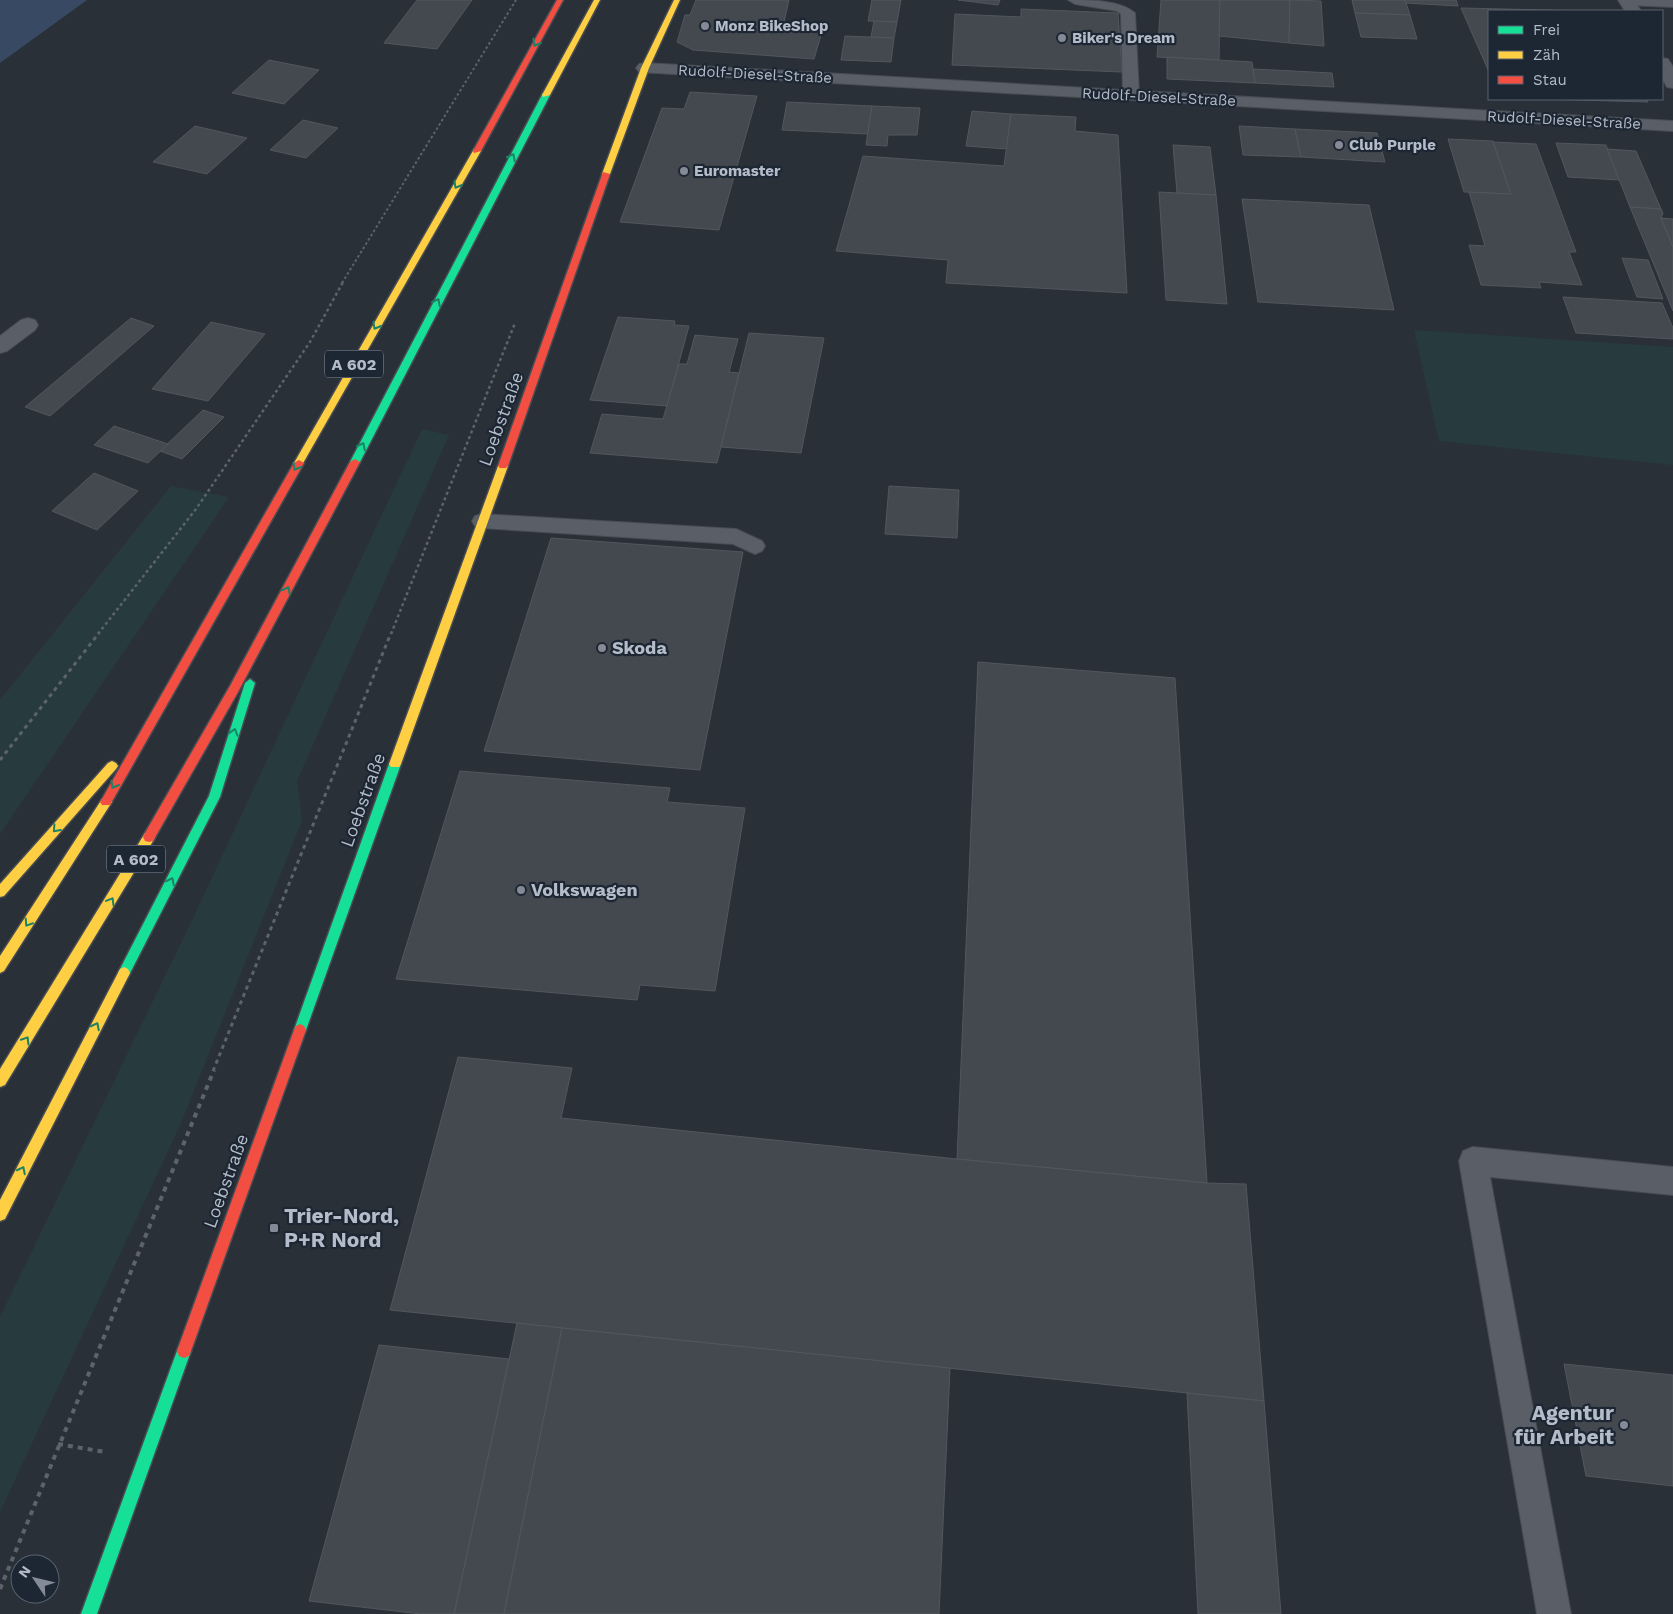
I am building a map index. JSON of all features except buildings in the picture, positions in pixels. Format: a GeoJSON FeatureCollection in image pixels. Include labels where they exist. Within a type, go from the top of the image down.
{"type":"FeatureCollection","features":[{"type":"Feature","properties":{"kind":"main road","name":"A 602"},"geometry":{"type":"LineString","coordinates":[[0,967],[101,810],[485,136],[560,0]]}},
{"type":"Feature","properties":{"kind":"main road","name":"A 602"},"geometry":{"type":"LineString","coordinates":[[0,1081],[62,984],[131,868],[265,633],[525,132],[597,0]]}},
{"type":"Feature","properties":{"kind":"main road","name":"Loebstraße"},"geometry":{"type":"LineString","coordinates":[[88,1614],[645,68],[677,0]]}},
{"type":"Feature","properties":{"kind":"main road"},"geometry":{"type":"LineString","coordinates":[[0,1214],[214,797],[265,633]]}},
{"type":"Feature","properties":{"kind":"main road"},"geometry":{"type":"LineString","coordinates":[[0,892],[146,728]]}},
{"type":"Feature","properties":{"kind":"street"},"geometry":{"type":"LineString","coordinates":[[1663,65],[1673,83]]}},
{"type":"Feature","properties":{"kind":"street","name":"Rudolf-Diesel-Straße"},"geometry":{"type":"LineString","coordinates":[[645,68],[1673,126]]}},
{"type":"Feature","properties":{"kind":"street"},"geometry":{"type":"LineString","coordinates":[[0,346],[28,325]]}},
{"type":"Feature","properties":{"kind":"lane"},"geometry":{"type":"LineString","coordinates":[[1074,0],[1121,7],[1128,13],[1131,95]]}},
{"type":"Feature","properties":{"kind":"lane"},"geometry":{"type":"LineString","coordinates":[[1627,0],[1673,3]]}},
{"type":"Feature","properties":{"kind":"lane"},"geometry":{"type":"LineString","coordinates":[[482,521],[736,538],[755,546]]}},
{"type":"Feature","properties":{"kind":"lane"},"geometry":{"type":"LineString","coordinates":[[1554,1614],[1473,1161],[1673,1181]]}},
{"type":"Feature","properties":{"kind":"path"},"geometry":{"type":"LineString","coordinates":[[0,760],[196,509],[305,350],[350,268],[516,0]]}},
{"type":"Feature","properties":{"kind":"path"},"geometry":{"type":"LineString","coordinates":[[0,1590],[326,796],[472,433]]}},
{"type":"Feature","properties":{"kind":"green space"},"geometry":{"type":"Polygon","coordinates":[[[1414,330],[1673,347],[1673,465],[1439,441],[1414,330]]]}},
{"type":"Feature","properties":{"kind":"green space"},"geometry":{"type":"Polygon","coordinates":[[[422,429],[449,435],[297,781],[302,821],[182,1121],[0,1512],[0,1317],[194,916],[422,429]]]}},
{"type":"Feature","properties":{"kind":"green space"},"geometry":{"type":"Polygon","coordinates":[[[171,486],[229,497],[0,834],[0,700],[171,486]]]}},
{"type":"Feature","properties":{"kind":"water"},"geometry":{"type":"Polygon","coordinates":[[[0,0],[87,0],[0,63],[0,0]]]}},
{"type":"Feature","properties":{"kind":"traffic: fast"},"geometry":{"type":"LineString","coordinates":[[355,462],[546,95]]}},
{"type":"Feature","properties":{"kind":"traffic: fast"},"geometry":{"type":"LineString","coordinates":[[124,973],[214,797],[250,683]]}},
{"type":"Feature","properties":{"kind":"traffic: fast"},"geometry":{"type":"LineString","coordinates":[[300,1030],[395,764]]}},
{"type":"Feature","properties":{"kind":"traffic: fast"},"geometry":{"type":"LineString","coordinates":[[89,1614],[184,1351]]}},
{"type":"Feature","properties":{"kind":"traffic: slow"},"geometry":{"type":"LineString","coordinates":[[546,95],[597,0]]}},
{"type":"Feature","properties":{"kind":"traffic: slow"},"geometry":{"type":"LineString","coordinates":[[606,174],[645,68],[677,0]]}},
{"type":"Feature","properties":{"kind":"traffic: slow"},"geometry":{"type":"LineString","coordinates":[[299,463],[477,151]]}},
{"type":"Feature","properties":{"kind":"traffic: slow"},"geometry":{"type":"LineString","coordinates":[[395,764],[503,466]]}},
{"type":"Feature","properties":{"kind":"traffic: slow"},"geometry":{"type":"LineString","coordinates":[[0,892],[112,766]]}},
{"type":"Feature","properties":{"kind":"traffic: slow"},"geometry":{"type":"LineString","coordinates":[[0,967],[106,802]]}},
{"type":"Feature","properties":{"kind":"traffic: slow"},"geometry":{"type":"LineString","coordinates":[[0,1081],[149,837]]}},
{"type":"Feature","properties":{"kind":"traffic: slow"},"geometry":{"type":"LineString","coordinates":[[0,1214],[124,973]]}},
{"type":"Feature","properties":{"kind":"traffic: jam"},"geometry":{"type":"LineString","coordinates":[[477,151],[560,0]]}},
{"type":"Feature","properties":{"kind":"traffic: jam"},"geometry":{"type":"LineString","coordinates":[[503,466],[606,174]]}},
{"type":"Feature","properties":{"kind":"traffic: jam"},"geometry":{"type":"LineString","coordinates":[[149,837],[234,689],[355,462]]}},
{"type":"Feature","properties":{"kind":"traffic: jam"},"geometry":{"type":"LineString","coordinates":[[106,802],[299,463]]}},
{"type":"Feature","properties":{"kind":"traffic: jam"},"geometry":{"type":"LineString","coordinates":[[184,1351],[300,1030]]}},
{"type":"Feature","properties":{"kind":"place","name":"Monz BikeShop"},"geometry":{"type":"Point","coordinates":[705,26]}},
{"type":"Feature","properties":{"kind":"place","name":"Biker's Dream"},"geometry":{"type":"Point","coordinates":[1062,38]}},
{"type":"Feature","properties":{"kind":"place","name":"Club Purple"},"geometry":{"type":"Point","coordinates":[1339,145]}},
{"type":"Feature","properties":{"kind":"place","name":"Euromaster"},"geometry":{"type":"Point","coordinates":[684,171]}},
{"type":"Feature","properties":{"kind":"place","name":"Skoda"},"geometry":{"type":"Point","coordinates":[602,648]}},
{"type":"Feature","properties":{"kind":"place","name":"Volkswagen"},"geometry":{"type":"Point","coordinates":[521,890]}},
{"type":"Feature","properties":{"kind":"place","name":"Trier-Nord, P+R Nord"},"geometry":{"type":"Point","coordinates":[274,1228]}},
{"type":"Feature","properties":{"kind":"place","name":"Agentur für Arbeit"},"geometry":{"type":"Point","coordinates":[1624,1425]}}]}
